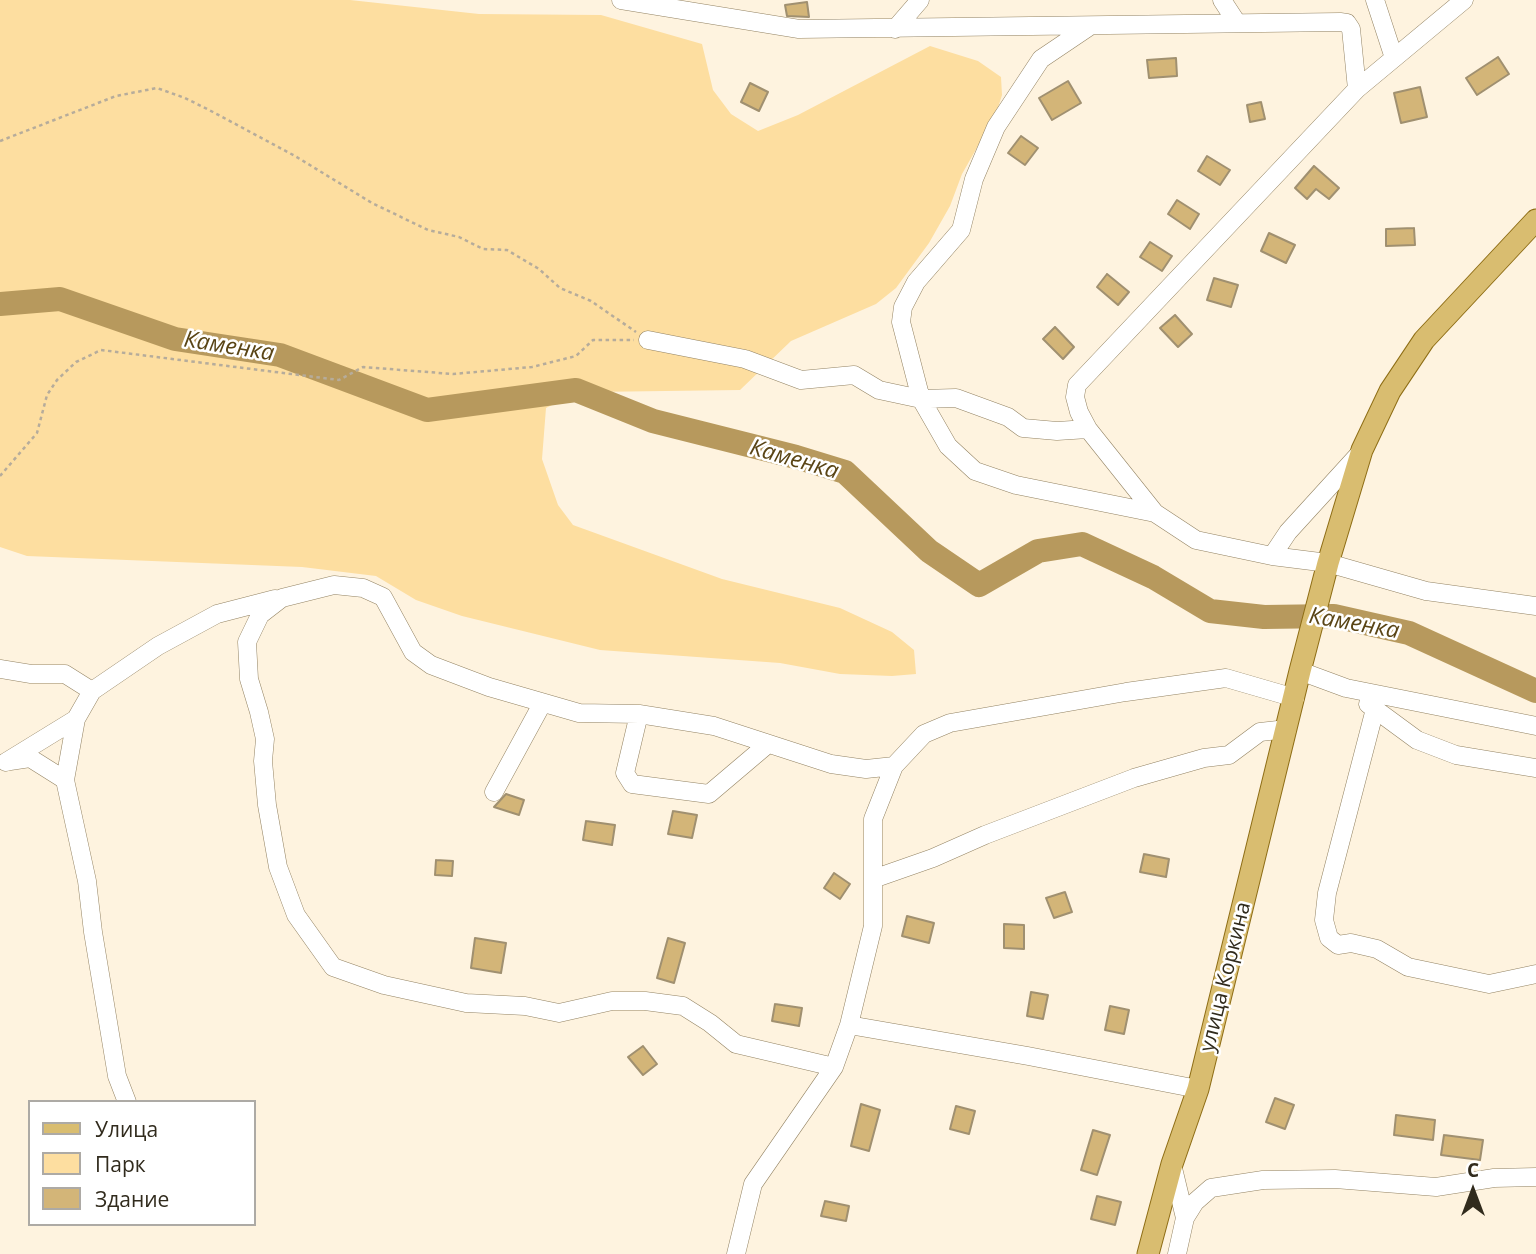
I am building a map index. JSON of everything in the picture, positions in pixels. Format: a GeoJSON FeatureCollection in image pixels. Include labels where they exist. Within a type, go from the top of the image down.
{"type":"FeatureCollection","features":[{"type":"Feature","properties":{"kind":"main road","name":"улица Коркина"},"geometry":{"type":"LineString","coordinates":[[1148,1254],[1171,1164],[1198,1089],[1300,670],[1362,450],[1390,391],[1424,340],[1536,220]]}},
{"type":"Feature","properties":{"kind":"street"},"geometry":{"type":"LineString","coordinates":[[621,0],[799,29],[1383,21]]}},
{"type":"Feature","properties":{"kind":"street"},"geometry":{"type":"LineString","coordinates":[[895,29],[920,0]]}},
{"type":"Feature","properties":{"kind":"street"},"geometry":{"type":"LineString","coordinates":[[1222,0],[1237,23]]}},
{"type":"Feature","properties":{"kind":"street"},"geometry":{"type":"LineString","coordinates":[[1375,0],[1394,58]]}},
{"type":"Feature","properties":{"kind":"street"},"geometry":{"type":"LineString","coordinates":[[1464,0],[1357,89],[1077,385],[1075,397],[1088,429],[1155,513],[1196,540],[1272,556],[1328,563],[1426,591],[1536,606]]}},
{"type":"Feature","properties":{"kind":"street"},"geometry":{"type":"LineString","coordinates":[[1348,23],[1351,29],[1357,89]]}},
{"type":"Feature","properties":{"kind":"street"},"geometry":{"type":"LineString","coordinates":[[1090,26],[1041,59],[996,127],[974,179],[961,230],[916,282],[903,307],[901,322],[921,399],[948,446],[975,471],[1016,485],[1155,513]]}},
{"type":"Feature","properties":{"kind":"street"},"geometry":{"type":"LineString","coordinates":[[648,340],[745,359],[801,380],[854,375],[878,390],[921,399],[956,398],[1008,417],[1023,428],[1057,431],[1088,429]]}},
{"type":"Feature","properties":{"kind":"street"},"geometry":{"type":"LineString","coordinates":[[1272,556],[1288,533],[1362,450]]}},
{"type":"Feature","properties":{"kind":"street"},"geometry":{"type":"LineString","coordinates":[[126,1100],[117,1076],[87,881],[65,780],[76,719],[92,691],[158,646],[217,614],[334,585],[363,587],[383,597],[413,652],[431,665],[542,704],[579,713],[639,714],[714,726],[831,764],[866,769],[894,766]]}},
{"type":"Feature","properties":{"kind":"street"},"geometry":{"type":"LineString","coordinates":[[282,597],[260,615],[247,642],[249,679],[265,739],[263,761],[267,805],[278,867],[296,915],[333,967],[384,985],[466,1003],[525,1006],[559,1013],[612,1001],[645,1001],[682,1006],[710,1023],[736,1044],[834,1068]]}},
{"type":"Feature","properties":{"kind":"street"},"geometry":{"type":"LineString","coordinates":[[0,669],[31,674],[65,674],[92,691]]}},
{"type":"Feature","properties":{"kind":"street"},"geometry":{"type":"LineString","coordinates":[[1300,670],[1346,688],[1536,726]]}},
{"type":"Feature","properties":{"kind":"street"},"geometry":{"type":"LineString","coordinates":[[736,1254],[752,1184],[834,1068],[849,1025],[873,926],[873,820],[894,766],[924,734],[950,723],[1226,678],[1294,698]]}},
{"type":"Feature","properties":{"kind":"street"},"geometry":{"type":"LineString","coordinates":[[1346,688],[1417,740],[1456,755],[1536,768]]}},
{"type":"Feature","properties":{"kind":"street"},"geometry":{"type":"LineString","coordinates":[[494,792],[542,704]]}},
{"type":"Feature","properties":{"kind":"street"},"geometry":{"type":"LineString","coordinates":[[1375,709],[1327,893],[1324,920],[1329,938],[1338,945],[1351,943],[1377,949],[1408,967],[1489,984],[1536,974]]}},
{"type":"Feature","properties":{"kind":"street"},"geometry":{"type":"LineString","coordinates":[[639,714],[625,773],[632,784],[709,794],[768,744]]}},
{"type":"Feature","properties":{"kind":"street"},"geometry":{"type":"LineString","coordinates":[[3,764],[76,719]]}},
{"type":"Feature","properties":{"kind":"street"},"geometry":{"type":"LineString","coordinates":[[873,879],[1134,778],[1204,758],[1229,755],[1260,732],[1287,729]]}},
{"type":"Feature","properties":{"kind":"street"},"geometry":{"type":"LineString","coordinates":[[3,764],[30,758],[65,780]]}},
{"type":"Feature","properties":{"kind":"street"},"geometry":{"type":"LineString","coordinates":[[849,1025],[1198,1089]]}},
{"type":"Feature","properties":{"kind":"street"},"geometry":{"type":"LineString","coordinates":[[1171,1164],[1185,1218]]}},
{"type":"Feature","properties":{"kind":"street"},"geometry":{"type":"LineString","coordinates":[[1177,1254],[1185,1218],[1195,1202],[1211,1188],[1263,1180],[1335,1179],[1436,1187],[1494,1178],[1536,1177]]}},
{"type":"Feature","properties":{"kind":"path"},"geometry":{"type":"LineString","coordinates":[[0,141],[116,96],[157,88],[185,98],[225,118],[295,156],[372,203],[428,230],[459,237],[483,249],[507,250],[539,269],[560,288],[591,301],[648,340]]}},
{"type":"Feature","properties":{"kind":"path"},"geometry":{"type":"LineString","coordinates":[[0,476],[37,433],[47,395],[57,380],[76,362],[101,350],[339,380],[363,367],[453,374],[532,366],[576,356],[593,341],[648,340]]}},
{"type":"Feature","properties":{"kind":"green space"},"geometry":{"type":"Polygon","coordinates":[[[0,0],[350,0],[479,14],[601,15],[702,44],[713,90],[731,114],[758,131],[798,115],[930,46],[978,61],[1001,77],[1002,95],[996,114],[962,174],[950,206],[929,243],[896,288],[876,304],[791,341],[740,390],[591,392],[564,399],[546,408],[542,459],[558,505],[573,525],[722,579],[840,608],[892,632],[914,650],[916,674],[840,674],[780,663],[600,650],[462,616],[416,600],[376,576],[302,567],[27,556],[0,547],[0,0]]]}},
{"type":"Feature","properties":{"kind":"building"},"geometry":{"type":"Polygon","coordinates":[[[807,2],[809,17],[787,16],[785,5],[807,2]]]}},
{"type":"Feature","properties":{"kind":"building"},"geometry":{"type":"Polygon","coordinates":[[[1498,57],[1509,74],[1477,95],[1466,78],[1498,57]]]}},
{"type":"Feature","properties":{"kind":"building"},"geometry":{"type":"Polygon","coordinates":[[[1176,58],[1177,76],[1149,78],[1147,60],[1176,58]]]}},
{"type":"Feature","properties":{"kind":"building"},"geometry":{"type":"Polygon","coordinates":[[[1068,81],[1081,103],[1052,120],[1039,98],[1068,81]]]}},
{"type":"Feature","properties":{"kind":"building"},"geometry":{"type":"Polygon","coordinates":[[[750,83],[768,92],[759,111],[741,102],[750,83]]]}},
{"type":"Feature","properties":{"kind":"building"},"geometry":{"type":"Polygon","coordinates":[[[1420,87],[1427,117],[1401,123],[1394,93],[1420,87]]]}},
{"type":"Feature","properties":{"kind":"building"},"geometry":{"type":"Polygon","coordinates":[[[1261,102],[1265,119],[1250,122],[1247,105],[1261,102]]]}},
{"type":"Feature","properties":{"kind":"building"},"geometry":{"type":"Polygon","coordinates":[[[1021,136],[1038,148],[1025,165],[1008,153],[1021,136]]]}},
{"type":"Feature","properties":{"kind":"building"},"geometry":{"type":"Polygon","coordinates":[[[1207,156],[1230,170],[1220,185],[1198,171],[1207,156]]]}},
{"type":"Feature","properties":{"kind":"building"},"geometry":{"type":"Polygon","coordinates":[[[1314,166],[1339,188],[1329,199],[1316,189],[1307,199],[1295,188],[1314,166]]]}},
{"type":"Feature","properties":{"kind":"building"},"geometry":{"type":"Polygon","coordinates":[[[1177,200],[1199,214],[1190,229],[1168,214],[1177,200]]]}},
{"type":"Feature","properties":{"kind":"building"},"geometry":{"type":"Polygon","coordinates":[[[1414,228],[1415,245],[1386,246],[1386,229],[1414,228]]]}},
{"type":"Feature","properties":{"kind":"building"},"geometry":{"type":"Polygon","coordinates":[[[1269,233],[1295,245],[1286,263],[1261,251],[1269,233]]]}},
{"type":"Feature","properties":{"kind":"building"},"geometry":{"type":"Polygon","coordinates":[[[1150,242],[1172,256],[1162,271],[1140,257],[1150,242]]]}},
{"type":"Feature","properties":{"kind":"building"},"geometry":{"type":"Polygon","coordinates":[[[1107,274],[1129,292],[1118,305],[1097,287],[1107,274]]]}},
{"type":"Feature","properties":{"kind":"building"},"geometry":{"type":"Polygon","coordinates":[[[1214,278],[1238,285],[1231,307],[1207,300],[1214,278]]]}},
{"type":"Feature","properties":{"kind":"building"},"geometry":{"type":"Polygon","coordinates":[[[1175,315],[1192,334],[1178,347],[1160,328],[1175,315]]]}},
{"type":"Feature","properties":{"kind":"building"},"geometry":{"type":"Polygon","coordinates":[[[1055,327],[1074,347],[1063,359],[1043,339],[1055,327]]]}},
{"type":"Feature","properties":{"kind":"building"},"geometry":{"type":"Polygon","coordinates":[[[506,794],[524,800],[519,815],[494,807],[506,794]]]}},
{"type":"Feature","properties":{"kind":"building"},"geometry":{"type":"Polygon","coordinates":[[[673,811],[697,815],[692,838],[668,834],[673,811]]]}},
{"type":"Feature","properties":{"kind":"building"},"geometry":{"type":"Polygon","coordinates":[[[586,821],[615,825],[612,845],[583,840],[586,821]]]}},
{"type":"Feature","properties":{"kind":"building"},"geometry":{"type":"Polygon","coordinates":[[[1144,854],[1169,859],[1166,877],[1140,872],[1144,854]]]}},
{"type":"Feature","properties":{"kind":"building"},"geometry":{"type":"Polygon","coordinates":[[[436,860],[453,861],[452,876],[435,875],[436,860]]]}},
{"type":"Feature","properties":{"kind":"building"},"geometry":{"type":"Polygon","coordinates":[[[834,873],[850,884],[840,899],[824,888],[834,873]]]}},
{"type":"Feature","properties":{"kind":"building"},"geometry":{"type":"Polygon","coordinates":[[[1065,892],[1072,912],[1054,918],[1046,898],[1065,892]]]}},
{"type":"Feature","properties":{"kind":"building"},"geometry":{"type":"Polygon","coordinates":[[[907,916],[934,923],[929,943],[902,936],[907,916]]]}},
{"type":"Feature","properties":{"kind":"building"},"geometry":{"type":"Polygon","coordinates":[[[1004,924],[1024,925],[1024,949],[1004,948],[1004,924]]]}},
{"type":"Feature","properties":{"kind":"building"},"geometry":{"type":"Polygon","coordinates":[[[475,938],[506,943],[501,973],[471,968],[475,938]]]}},
{"type":"Feature","properties":{"kind":"building"},"geometry":{"type":"Polygon","coordinates":[[[668,938],[685,943],[674,983],[657,978],[668,938]]]}},
{"type":"Feature","properties":{"kind":"building"},"geometry":{"type":"Polygon","coordinates":[[[1031,992],[1048,995],[1043,1019],[1027,1016],[1031,992]]]}},
{"type":"Feature","properties":{"kind":"building"},"geometry":{"type":"Polygon","coordinates":[[[775,1004],[802,1008],[799,1026],[772,1021],[775,1004]]]}},
{"type":"Feature","properties":{"kind":"building"},"geometry":{"type":"Polygon","coordinates":[[[1110,1006],[1129,1010],[1124,1034],[1105,1030],[1110,1006]]]}},
{"type":"Feature","properties":{"kind":"building"},"geometry":{"type":"Polygon","coordinates":[[[643,1046],[657,1064],[643,1075],[628,1057],[643,1046]]]}},
{"type":"Feature","properties":{"kind":"building"},"geometry":{"type":"Polygon","coordinates":[[[1275,1098],[1294,1105],[1285,1129],[1266,1122],[1275,1098]]]}},
{"type":"Feature","properties":{"kind":"building"},"geometry":{"type":"Polygon","coordinates":[[[861,1104],[880,1110],[869,1151],[851,1146],[861,1104]]]}},
{"type":"Feature","properties":{"kind":"building"},"geometry":{"type":"Polygon","coordinates":[[[956,1106],[975,1111],[969,1134],[950,1129],[956,1106]]]}},
{"type":"Feature","properties":{"kind":"building"},"geometry":{"type":"Polygon","coordinates":[[[1396,1115],[1435,1120],[1433,1140],[1394,1135],[1396,1115]]]}},
{"type":"Feature","properties":{"kind":"building"},"geometry":{"type":"Polygon","coordinates":[[[1093,1130],[1110,1135],[1097,1175],[1081,1170],[1093,1130]]]}},
{"type":"Feature","properties":{"kind":"building"},"geometry":{"type":"Polygon","coordinates":[[[1444,1135],[1483,1140],[1480,1160],[1441,1155],[1444,1135]]]}},
{"type":"Feature","properties":{"kind":"building"},"geometry":{"type":"Polygon","coordinates":[[[1097,1196],[1121,1202],[1115,1225],[1091,1219],[1097,1196]]]}},
{"type":"Feature","properties":{"kind":"building"},"geometry":{"type":"Polygon","coordinates":[[[825,1201],[849,1206],[846,1221],[821,1216],[825,1201]]]}},
{"type":"Feature","properties":{"kind":"waterway","name":"Каменка"},"geometry":{"type":"LineString","coordinates":[[0,304],[60,299],[175,339],[280,355],[427,410],[576,390],[653,421],[845,472],[929,551],[979,585],[1038,551],[1082,544],[1153,577],[1210,611],[1264,617],[1334,616],[1409,633],[1536,691]]}}]}
